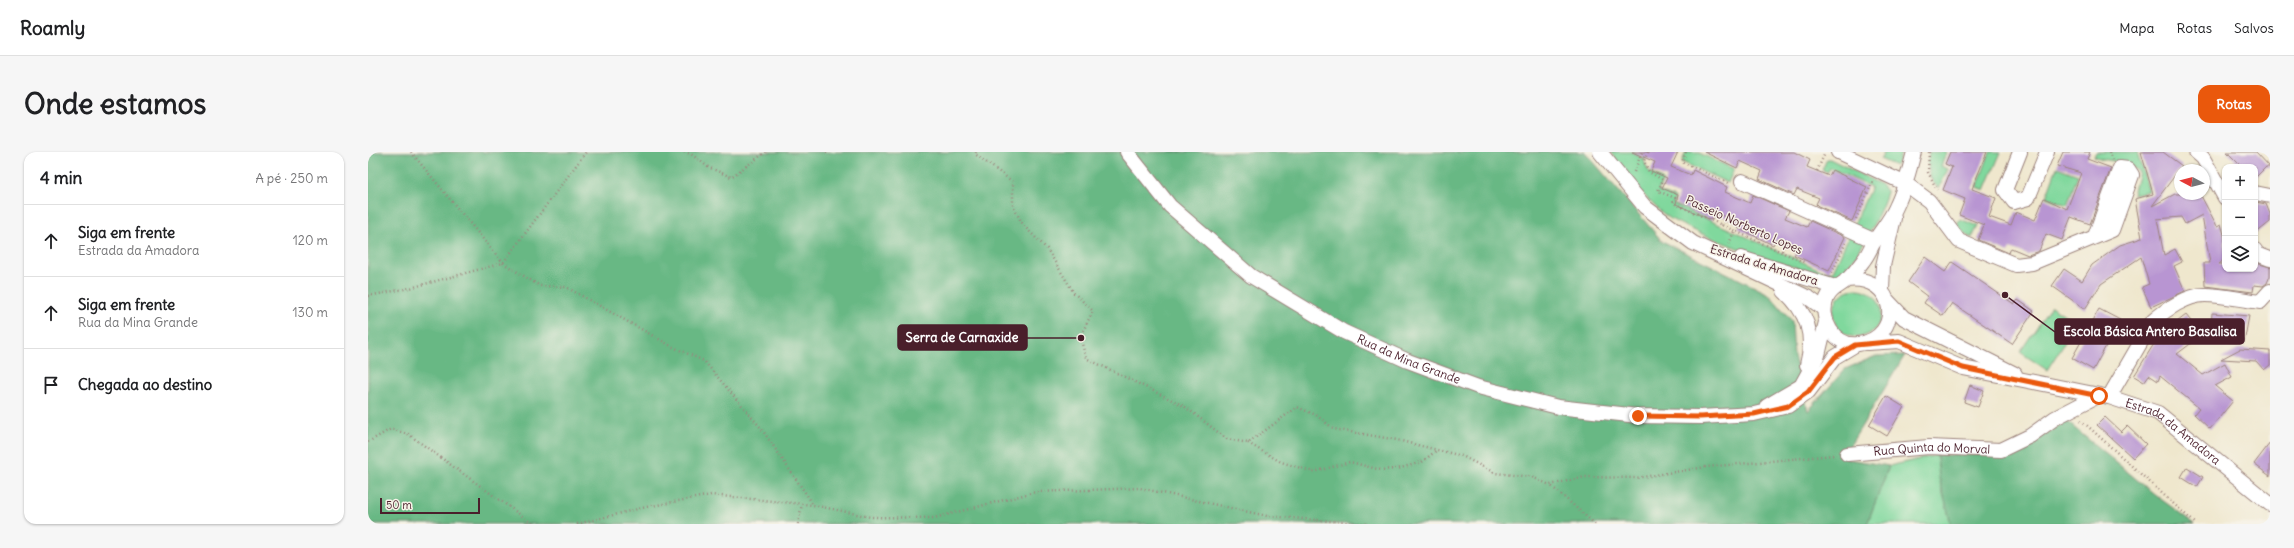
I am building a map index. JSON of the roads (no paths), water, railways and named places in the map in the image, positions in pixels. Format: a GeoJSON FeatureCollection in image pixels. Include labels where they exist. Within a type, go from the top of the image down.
{"type":"FeatureCollection","features":[{"type":"Feature","properties":{"kind":"street","name":"Rua da Mina Grande"},"geometry":{"type":"LineString","coordinates":[[1127,152],[1170,206],[1251,276],[1344,332],[1408,361],[1478,387],[1558,407],[1638,416],[1700,417],[1754,414],[1788,406],[1808,392],[1835,357],[1861,344]]}},
{"type":"Feature","properties":{"kind":"street","name":"Estrada da Amadora"},"geometry":{"type":"LineString","coordinates":[[1600,152],[1645,207],[1693,243],[1809,298],[1825,316]]}},
{"type":"Feature","properties":{"kind":"street"},"geometry":{"type":"LineString","coordinates":[[1838,152],[1906,184],[1929,200],[1959,241],[2016,265],[2032,263],[2095,236]]}},
{"type":"Feature","properties":{"kind":"street"},"geometry":{"type":"LineString","coordinates":[[1801,386],[1818,355],[1827,297],[1837,279],[1864,261],[1896,208],[1906,184],[1914,152]]}},
{"type":"Feature","properties":{"kind":"street"},"geometry":{"type":"LineString","coordinates":[[2020,152],[2005,190],[2014,202],[2028,198],[2047,152]]}},
{"type":"Feature","properties":{"kind":"street"},"geometry":{"type":"LineString","coordinates":[[2196,152],[2203,158],[2222,186]]}},
{"type":"Feature","properties":{"kind":"street"},"geometry":{"type":"LineString","coordinates":[[1742,181],[1875,241]]}},
{"type":"Feature","properties":{"kind":"street"},"geometry":{"type":"LineString","coordinates":[[2258,194],[2270,196]]}},
{"type":"Feature","properties":{"kind":"street"},"geometry":{"type":"LineString","coordinates":[[1825,316],[1832,334],[1837,338],[1861,344],[1878,336],[1886,326],[1890,314],[1885,295],[1883,266],[1896,208]]}},
{"type":"Feature","properties":{"kind":"street","name":"Estrada da Amadora"},"geometry":{"type":"LineString","coordinates":[[1693,243],[1837,279]]}},
{"type":"Feature","properties":{"kind":"street"},"geometry":{"type":"LineString","coordinates":[[2258,254],[2270,259]]}},
{"type":"Feature","properties":{"kind":"street"},"geometry":{"type":"LineString","coordinates":[[1837,279],[1859,278],[1872,282],[1885,295]]}},
{"type":"Feature","properties":{"kind":"street"},"geometry":{"type":"LineString","coordinates":[[1773,281],[1798,304],[1810,329],[1810,356],[1801,386]]}},
{"type":"Feature","properties":{"kind":"street"},"geometry":{"type":"LineString","coordinates":[[2104,396],[2153,321],[2162,313],[2195,297],[2204,295],[2260,302],[2270,290]]}},
{"type":"Feature","properties":{"kind":"street","name":"Estrada da Amadora"},"geometry":{"type":"LineString","coordinates":[[1885,295],[1904,318],[2037,384]]}},
{"type":"Feature","properties":{"kind":"street","name":"Estrada da Amadora"},"geometry":{"type":"LineString","coordinates":[[1861,344],[1899,341],[1963,368],[2037,384],[2104,396],[2158,413],[2270,504]]}},
{"type":"Feature","properties":{"kind":"street","name":"Rua da Mina Grande"},"geometry":{"type":"LineString","coordinates":[[1754,414],[1801,386]]}},
{"type":"Feature","properties":{"kind":"street","name":"Rua Quinta do Morval"},"geometry":{"type":"LineString","coordinates":[[1847,454],[1929,447],[2001,450],[2030,436],[2055,418],[2070,410],[2104,396]]}},
{"type":"Feature","properties":{"kind":"place","name":"Escola Básica Antero Basalisa"},"geometry":{"type":"Point","coordinates":[2005,295]}},
{"type":"Feature","properties":{"kind":"place","name":"Serra de Carnaxide"},"geometry":{"type":"Point","coordinates":[1081,338]}}]}
